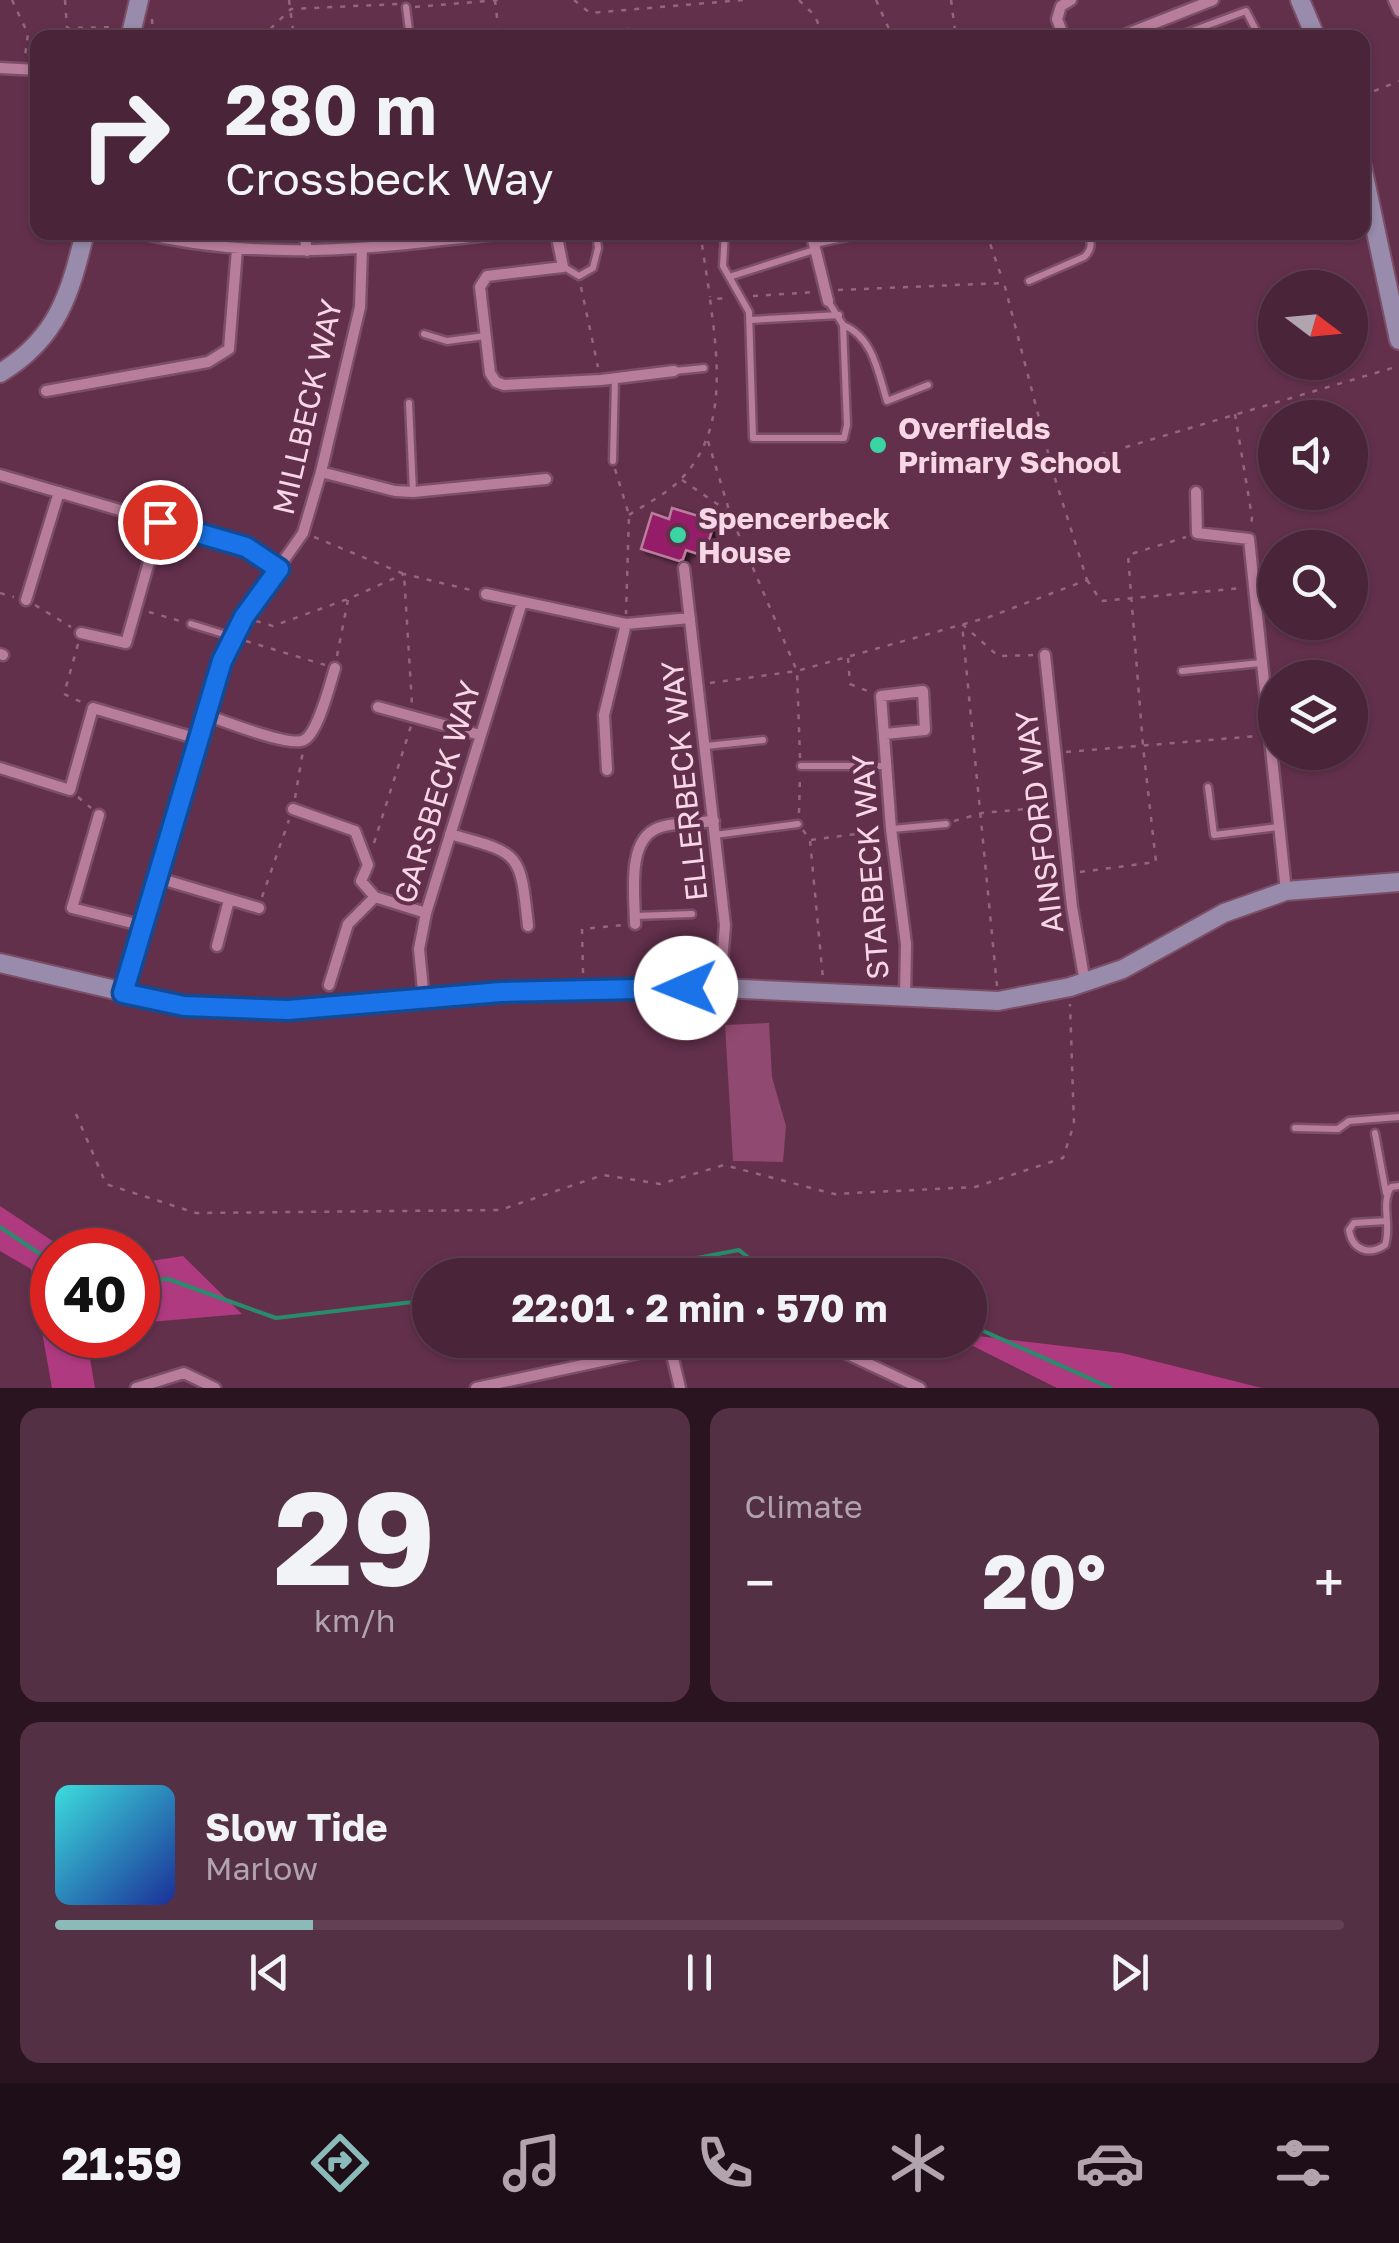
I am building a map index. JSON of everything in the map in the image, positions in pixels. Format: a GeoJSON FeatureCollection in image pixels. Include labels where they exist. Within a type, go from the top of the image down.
{"type":"FeatureCollection","features":[{"type":"Feature","properties":{"kind":"street"},"geometry":{"type":"LineString","coordinates":[[1061,30],[1057,19],[1061,6],[1071,0]]}},
{"type":"Feature","properties":{"kind":"street"},"geometry":{"type":"LineString","coordinates":[[1138,30],[1213,0]]}},
{"type":"Feature","properties":{"kind":"street"},"geometry":{"type":"LineString","coordinates":[[1300,0],[1313,30]]}},
{"type":"Feature","properties":{"kind":"street"},"geometry":{"type":"LineString","coordinates":[[1394,0],[1399,11]]}},
{"type":"Feature","properties":{"kind":"street"},"geometry":{"type":"LineString","coordinates":[[132,30],[146,6]]}},
{"type":"Feature","properties":{"kind":"street"},"geometry":{"type":"LineString","coordinates":[[0,68],[30,68]]}},
{"type":"Feature","properties":{"kind":"street"},"geometry":{"type":"LineString","coordinates":[[1370,204],[1398,336]]}},
{"type":"Feature","properties":{"kind":"street"},"geometry":{"type":"LineString","coordinates":[[0,373],[52,328],[71,292],[83,240]]}},
{"type":"Feature","properties":{"kind":"street"},"geometry":{"type":"LineString","coordinates":[[166,240],[237,250],[307,251],[438,240]]}},
{"type":"Feature","properties":{"kind":"street"},"geometry":{"type":"LineString","coordinates":[[305,240],[307,251]]}},
{"type":"Feature","properties":{"kind":"street"},"geometry":{"type":"LineString","coordinates":[[558,240],[563,267],[487,276],[480,287],[490,372],[496,382],[504,385],[674,371]]}},
{"type":"Feature","properties":{"kind":"street"},"geometry":{"type":"LineString","coordinates":[[814,242],[828,300]]}},
{"type":"Feature","properties":{"kind":"street","name":"MILLBECK WAY"},"geometry":{"type":"LineString","coordinates":[[123,993],[198,739],[234,637],[303,533],[322,472],[360,307],[362,248]]}},
{"type":"Feature","properties":{"kind":"street"},"geometry":{"type":"LineString","coordinates":[[46,391],[208,362],[229,349],[237,250]]}},
{"type":"Feature","properties":{"kind":"street"},"geometry":{"type":"LineString","coordinates":[[322,472],[413,492],[546,479]]}},
{"type":"Feature","properties":{"kind":"street"},"geometry":{"type":"LineString","coordinates":[[0,475],[246,547],[279,569]]}},
{"type":"Feature","properties":{"kind":"street"},"geometry":{"type":"LineString","coordinates":[[26,600],[59,492]]}},
{"type":"Feature","properties":{"kind":"street"},"geometry":{"type":"LineString","coordinates":[[1196,492],[1198,533],[1249,539],[1261,660]]}},
{"type":"Feature","properties":{"kind":"street"},"geometry":{"type":"LineString","coordinates":[[80,633],[126,643],[160,522]]}},
{"type":"Feature","properties":{"kind":"street","name":"ELLERBECK WAY"},"geometry":{"type":"LineString","coordinates":[[684,568],[726,924],[720,988]]}},
{"type":"Feature","properties":{"kind":"street"},"geometry":{"type":"LineString","coordinates":[[486,594],[626,624],[690,618]]}},
{"type":"Feature","properties":{"kind":"street","name":"GARSBECK WAY"},"geometry":{"type":"LineString","coordinates":[[424,1000],[419,949],[426,913],[522,602]]}},
{"type":"Feature","properties":{"kind":"street"},"geometry":{"type":"LineString","coordinates":[[607,770],[604,715],[626,624]]}},
{"type":"Feature","properties":{"kind":"street","name":"AINSFORD WAY"},"geometry":{"type":"LineString","coordinates":[[1045,655],[1078,985]]}},
{"type":"Feature","properties":{"kind":"street"},"geometry":{"type":"LineString","coordinates":[[206,715],[288,743],[304,740],[314,730],[335,668]]}},
{"type":"Feature","properties":{"kind":"street","name":"STARBECK WAY"},"geometry":{"type":"LineString","coordinates":[[884,734],[925,730],[924,691],[881,696],[891,829],[906,944],[904,997]]}},
{"type":"Feature","properties":{"kind":"street"},"geometry":{"type":"LineString","coordinates":[[378,707],[480,735]]}},
{"type":"Feature","properties":{"kind":"street"},"geometry":{"type":"LineString","coordinates":[[0,768],[70,790],[93,708],[198,739]]}},
{"type":"Feature","properties":{"kind":"street"},"geometry":{"type":"LineString","coordinates":[[1274,770],[1286,891]]}},
{"type":"Feature","properties":{"kind":"street"},"geometry":{"type":"LineString","coordinates":[[293,809],[355,830],[368,866],[360,881],[375,897],[426,913]]}},
{"type":"Feature","properties":{"kind":"street"},"geometry":{"type":"LineString","coordinates":[[100,815],[72,908],[144,926]]}},
{"type":"Feature","properties":{"kind":"street"},"geometry":{"type":"LineString","coordinates":[[635,920],[636,852],[648,833],[661,827],[714,820]]}},
{"type":"Feature","properties":{"kind":"street"},"geometry":{"type":"LineString","coordinates":[[450,834],[501,848],[516,859],[522,872],[528,926]]}},
{"type":"Feature","properties":{"kind":"street"},"geometry":{"type":"LineString","coordinates":[[158,878],[259,908]]}},
{"type":"Feature","properties":{"kind":"street"},"geometry":{"type":"LineString","coordinates":[[0,963],[184,1006],[288,1010],[501,992],[720,988],[998,1001],[1078,985],[1123,969],[1224,914],[1286,891],[1399,882]]}},
{"type":"Feature","properties":{"kind":"street"},"geometry":{"type":"LineString","coordinates":[[329,985],[348,924],[375,897]]}},
{"type":"Feature","properties":{"kind":"street"},"geometry":{"type":"LineString","coordinates":[[217,946],[229,900]]}},
{"type":"Feature","properties":{"kind":"street"},"geometry":{"type":"LineString","coordinates":[[476,1388],[528,1383],[624,1358]]}},
{"type":"Feature","properties":{"kind":"street"},"geometry":{"type":"LineString","coordinates":[[673,1358],[680,1388]]}},
{"type":"Feature","properties":{"kind":"street"},"geometry":{"type":"LineString","coordinates":[[856,1358],[920,1388]]}},
{"type":"Feature","properties":{"kind":"street"},"geometry":{"type":"LineString","coordinates":[[136,1388],[184,1373],[215,1388]]}},
{"type":"Feature","properties":{"kind":"lane"},"geometry":{"type":"LineString","coordinates":[[406,8],[409,30]]}},
{"type":"Feature","properties":{"kind":"lane"},"geometry":{"type":"LineString","coordinates":[[1197,30],[1246,11],[1256,30]]}},
{"type":"Feature","properties":{"kind":"lane"},"geometry":{"type":"LineString","coordinates":[[1172,16],[1178,30]]}},
{"type":"Feature","properties":{"kind":"lane"},"geometry":{"type":"LineString","coordinates":[[212,240],[212,246]]}},
{"type":"Feature","properties":{"kind":"lane"},"geometry":{"type":"LineString","coordinates":[[563,267],[578,276],[592,268],[597,240]]}},
{"type":"Feature","properties":{"kind":"lane"},"geometry":{"type":"LineString","coordinates":[[723,240],[722,260],[750,320],[754,438],[844,438],[844,325],[828,300]]}},
{"type":"Feature","properties":{"kind":"lane"},"geometry":{"type":"LineString","coordinates":[[1029,281],[1084,257],[1091,248],[1090,240]]}},
{"type":"Feature","properties":{"kind":"lane"},"geometry":{"type":"LineString","coordinates":[[729,276],[814,242]]}},
{"type":"Feature","properties":{"kind":"lane"},"geometry":{"type":"LineString","coordinates":[[750,320],[839,315]]}},
{"type":"Feature","properties":{"kind":"lane"},"geometry":{"type":"LineString","coordinates":[[844,325],[866,340],[887,401],[928,385]]}},
{"type":"Feature","properties":{"kind":"lane"},"geometry":{"type":"LineString","coordinates":[[424,334],[446,341],[486,336]]}},
{"type":"Feature","properties":{"kind":"lane"},"geometry":{"type":"LineString","coordinates":[[674,371],[704,368]]}},
{"type":"Feature","properties":{"kind":"lane"},"geometry":{"type":"LineString","coordinates":[[613,461],[614,378]]}},
{"type":"Feature","properties":{"kind":"lane"},"geometry":{"type":"LineString","coordinates":[[409,403],[413,492]]}},
{"type":"Feature","properties":{"kind":"lane"},"geometry":{"type":"LineString","coordinates":[[191,624],[234,637]]}},
{"type":"Feature","properties":{"kind":"lane"},"geometry":{"type":"LineString","coordinates":[[1182,671],[1258,663]]}},
{"type":"Feature","properties":{"kind":"lane"},"geometry":{"type":"LineString","coordinates":[[706,746],[764,740]]}},
{"type":"Feature","properties":{"kind":"lane"},"geometry":{"type":"LineString","coordinates":[[800,766],[888,766]]}},
{"type":"Feature","properties":{"kind":"lane"},"geometry":{"type":"LineString","coordinates":[[1208,788],[1214,835],[1280,827]]}},
{"type":"Feature","properties":{"kind":"lane"},"geometry":{"type":"LineString","coordinates":[[713,835],[798,824]]}},
{"type":"Feature","properties":{"kind":"lane"},"geometry":{"type":"LineString","coordinates":[[891,829],[946,824]]}},
{"type":"Feature","properties":{"kind":"lane"},"geometry":{"type":"LineString","coordinates":[[635,920],[692,914]]}},
{"type":"Feature","properties":{"kind":"lane"},"geometry":{"type":"LineString","coordinates":[[1295,1128],[1338,1129],[1350,1122],[1399,1117]]}},
{"type":"Feature","properties":{"kind":"lane"},"geometry":{"type":"LineString","coordinates":[[1375,1133],[1386,1194],[1387,1221],[1387,1241],[1380,1248],[1367,1250],[1353,1244],[1350,1226],[1387,1221]]}},
{"type":"Feature","properties":{"kind":"lane"},"geometry":{"type":"LineString","coordinates":[[1386,1194],[1391,1187],[1399,1186]]}},
{"type":"Feature","properties":{"kind":"path"},"geometry":{"type":"LineString","coordinates":[[12,0],[28,34],[24,67]]}},
{"type":"Feature","properties":{"kind":"path"},"geometry":{"type":"LineString","coordinates":[[65,0],[67,28],[99,30]]}},
{"type":"Feature","properties":{"kind":"path"},"geometry":{"type":"LineString","coordinates":[[289,0],[293,30]]}},
{"type":"Feature","properties":{"kind":"path"},"geometry":{"type":"LineString","coordinates":[[269,30],[291,9],[355,2],[392,2],[406,8],[496,0],[501,30]]}},
{"type":"Feature","properties":{"kind":"path"},"geometry":{"type":"LineString","coordinates":[[574,0],[590,13],[742,0]]}},
{"type":"Feature","properties":{"kind":"path"},"geometry":{"type":"LineString","coordinates":[[620,0],[621,11]]}},
{"type":"Feature","properties":{"kind":"path"},"geometry":{"type":"LineString","coordinates":[[799,0],[815,16],[821,30]]}},
{"type":"Feature","properties":{"kind":"path"},"geometry":{"type":"LineString","coordinates":[[876,0],[889,30]]}},
{"type":"Feature","properties":{"kind":"path"},"geometry":{"type":"LineString","coordinates":[[950,0],[955,30]]}},
{"type":"Feature","properties":{"kind":"path"},"geometry":{"type":"LineString","coordinates":[[1370,93],[1399,81]]}},
{"type":"Feature","properties":{"kind":"path"},"geometry":{"type":"LineString","coordinates":[[701,240],[710,299]]}},
{"type":"Feature","properties":{"kind":"path"},"geometry":{"type":"LineString","coordinates":[[989,240],[1004,283]]}},
{"type":"Feature","properties":{"kind":"path"},"geometry":{"type":"LineString","coordinates":[[1253,588],[1102,601],[1087,580],[1052,469],[1399,366]]}},
{"type":"Feature","properties":{"kind":"path"},"geometry":{"type":"LineString","coordinates":[[1235,414],[1252,517],[1249,539]]}},
{"type":"Feature","properties":{"kind":"path"},"geometry":{"type":"LineString","coordinates":[[708,440],[729,512],[798,671],[798,824],[810,840],[824,994]]}},
{"type":"Feature","properties":{"kind":"path"},"geometry":{"type":"LineString","coordinates":[[681,480],[729,512]]}},
{"type":"Feature","properties":{"kind":"path"},"geometry":{"type":"LineString","coordinates":[[303,533],[404,574],[486,594]]}},
{"type":"Feature","properties":{"kind":"path"},"geometry":{"type":"LineString","coordinates":[[1068,874],[1156,862],[1128,555],[1198,533]]}},
{"type":"Feature","properties":{"kind":"path"},"geometry":{"type":"LineString","coordinates":[[244,617],[274,626],[404,574]]}},
{"type":"Feature","properties":{"kind":"path"},"geometry":{"type":"LineString","coordinates":[[368,866],[413,718],[404,574]]}},
{"type":"Feature","properties":{"kind":"path"},"geometry":{"type":"LineString","coordinates":[[699,684],[798,671],[962,624],[1087,580]]}},
{"type":"Feature","properties":{"kind":"path"},"geometry":{"type":"LineString","coordinates":[[0,593],[26,600],[80,633],[64,694],[93,708]]}},
{"type":"Feature","properties":{"kind":"path"},"geometry":{"type":"LineString","coordinates":[[234,637],[335,668],[348,599]]}},
{"type":"Feature","properties":{"kind":"path"},"geometry":{"type":"LineString","coordinates":[[136,608],[191,624]]}},
{"type":"Feature","properties":{"kind":"path"},"geometry":{"type":"LineString","coordinates":[[962,624],[998,656],[1045,655]]}},
{"type":"Feature","properties":{"kind":"path"},"geometry":{"type":"LineString","coordinates":[[962,624],[998,1001]]}},
{"type":"Feature","properties":{"kind":"path"},"geometry":{"type":"LineString","coordinates":[[848,656],[850,684],[881,696]]}},
{"type":"Feature","properties":{"kind":"path"},"geometry":{"type":"LineString","coordinates":[[1054,753],[1258,736]]}},
{"type":"Feature","properties":{"kind":"path"},"geometry":{"type":"LineString","coordinates":[[259,908],[293,809],[304,740]]}},
{"type":"Feature","properties":{"kind":"path"},"geometry":{"type":"LineString","coordinates":[[70,790],[100,815]]}},
{"type":"Feature","properties":{"kind":"path"},"geometry":{"type":"LineString","coordinates":[[946,824],[982,813],[1060,806]]}},
{"type":"Feature","properties":{"kind":"path"},"geometry":{"type":"LineString","coordinates":[[810,840],[891,829]]}},
{"type":"Feature","properties":{"kind":"path"},"geometry":{"type":"LineString","coordinates":[[584,990],[582,928],[635,920]]}},
{"type":"Feature","properties":{"kind":"path"},"geometry":{"type":"LineString","coordinates":[[76,1114],[106,1184],[196,1213],[500,1210],[604,1175],[660,1184],[724,1165],[834,1194],[975,1187],[1063,1158],[1074,1124],[1078,985]]}},
{"type":"Feature","properties":{"kind":"shaded area"},"geometry":{"type":"Polygon","coordinates":[[[769,1023],[772,1077],[786,1126],[783,1162],[733,1161],[725,1025],[769,1023]]]}},
{"type":"Feature","properties":{"kind":"shaded area"},"geometry":{"type":"Polygon","coordinates":[[[0,1206],[33,1228],[30,1268],[0,1251],[0,1206]]]}},
{"type":"Feature","properties":{"kind":"shaded area"},"geometry":{"type":"Polygon","coordinates":[[[183,1256],[242,1314],[160,1321],[160,1260],[183,1256]]]}},
{"type":"Feature","properties":{"kind":"shaded area"},"geometry":{"type":"Polygon","coordinates":[[[987,1337],[1122,1353],[1262,1388],[1057,1388],[987,1353],[987,1337]]]}},
{"type":"Feature","properties":{"kind":"shaded area"},"geometry":{"type":"Polygon","coordinates":[[[47,1358],[90,1358],[95,1388],[52,1388],[47,1358]]]}},
{"type":"Feature","properties":{"kind":"building","name":"Spencerbeck House"},"geometry":{"type":"Polygon","coordinates":[[[672,508],[715,521],[704,556],[686,550],[679,561],[641,549],[652,513],[669,519],[672,508]]]}},
{"type":"Feature","properties":{"kind":"waterway"},"geometry":{"type":"LineString","coordinates":[[0,1227],[30,1247]]}},
{"type":"Feature","properties":{"kind":"waterway"},"geometry":{"type":"LineString","coordinates":[[697,1258],[739,1250],[749,1258]]}},
{"type":"Feature","properties":{"kind":"waterway"},"geometry":{"type":"LineString","coordinates":[[160,1280],[168,1279],[276,1318],[412,1302]]}},
{"type":"Feature","properties":{"kind":"waterway"},"geometry":{"type":"LineString","coordinates":[[987,1333],[1111,1388]]}},
{"type":"Feature","properties":{"kind":"place","name":"Overfields Primary School"},"geometry":{"type":"Point","coordinates":[878,445]}},
{"type":"Feature","properties":{"kind":"place","name":"Spencerbeck House"},"geometry":{"type":"Point","coordinates":[678,535]}},
{"type":"Feature","properties":{"kind":"route"},"geometry":{"type":"LineString","coordinates":[[160,522],[246,547],[279,569],[244,617],[222,661],[123,993],[184,1006],[288,1010],[501,992],[686,988]]}}]}
